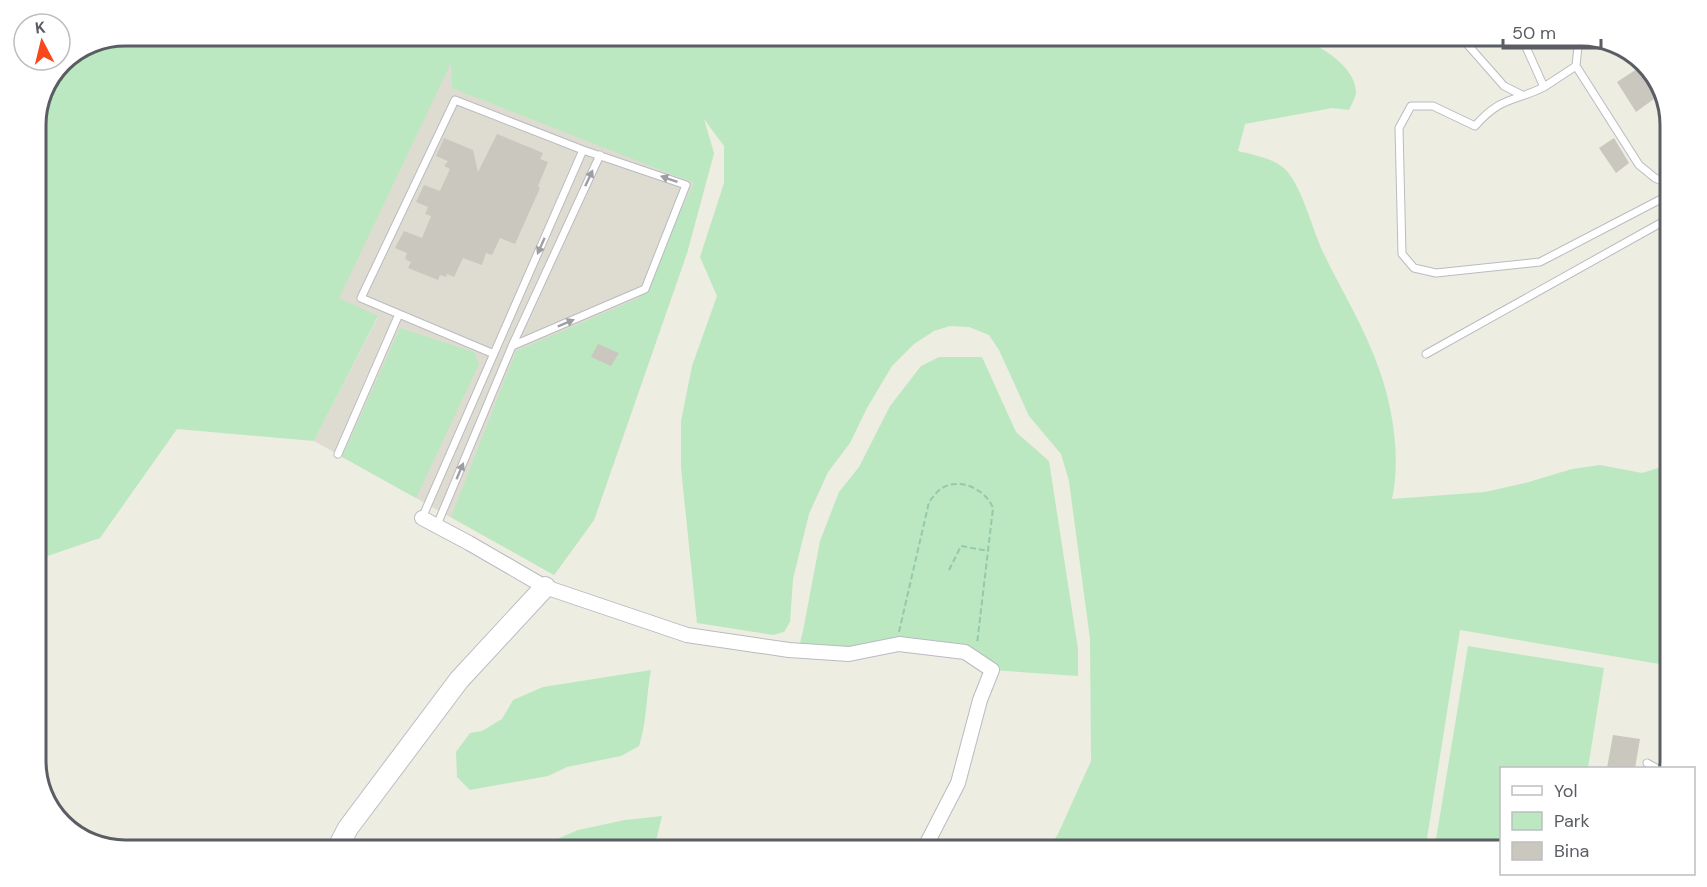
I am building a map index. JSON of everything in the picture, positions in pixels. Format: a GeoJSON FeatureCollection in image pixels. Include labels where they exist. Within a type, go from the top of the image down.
{"type":"FeatureCollection","features":[{"type":"Feature","properties":{"kind":"street"},"geometry":{"type":"LineString","coordinates":[[422,518],[544,587],[687,635],[789,650],[849,654],[896,645],[965,652],[975,658],[992,670],[980,700],[958,783],[929,840]]}},
{"type":"Feature","properties":{"kind":"street"},"geometry":{"type":"LineString","coordinates":[[342,840],[348,828],[459,680],[544,587]]}},
{"type":"Feature","properties":{"kind":"lane"},"geometry":{"type":"LineString","coordinates":[[1469,46],[1504,86],[1522,95]]}},
{"type":"Feature","properties":{"kind":"lane"},"geometry":{"type":"LineString","coordinates":[[1526,46],[1544,87]]}},
{"type":"Feature","properties":{"kind":"lane"},"geometry":{"type":"LineString","coordinates":[[1578,46],[1576,66],[1639,165],[1660,180]]}},
{"type":"Feature","properties":{"kind":"lane"},"geometry":{"type":"LineString","coordinates":[[1576,66],[1544,87],[1501,103],[1486,113],[1475,126],[1433,106],[1411,106],[1399,128],[1402,254],[1414,268],[1436,273],[1540,262],[1660,200]]}},
{"type":"Feature","properties":{"kind":"lane"},"geometry":{"type":"LineString","coordinates":[[494,354],[361,298],[455,100],[584,150],[686,185],[645,289],[512,346]]}},
{"type":"Feature","properties":{"kind":"lane"},"geometry":{"type":"LineString","coordinates":[[422,518],[584,150]]}},
{"type":"Feature","properties":{"kind":"lane"},"geometry":{"type":"LineString","coordinates":[[437,525],[512,346],[600,155]]}},
{"type":"Feature","properties":{"kind":"lane"},"geometry":{"type":"LineString","coordinates":[[1426,354],[1660,223]]}},
{"type":"Feature","properties":{"kind":"lane"},"geometry":{"type":"LineString","coordinates":[[338,454],[399,314]]}},
{"type":"Feature","properties":{"kind":"lane"},"geometry":{"type":"LineString","coordinates":[[1647,763],[1654,767]]}},
{"type":"Feature","properties":{"kind":"path"},"geometry":{"type":"LineString","coordinates":[[896,645],[924,514],[929,502],[941,489],[949,485],[967,485],[984,494],[990,500],[993,508],[975,658]]}},
{"type":"Feature","properties":{"kind":"path"},"geometry":{"type":"LineString","coordinates":[[949,570],[961,546],[988,551]]}},
{"type":"Feature","properties":{"kind":"shaded area"},"geometry":{"type":"Polygon","coordinates":[[[451,62],[714,153],[687,253],[594,520],[554,575],[314,441],[378,317],[338,298],[451,62]]]}},
{"type":"Feature","properties":{"kind":"green space"},"geometry":{"type":"Polygon","coordinates":[[[126,46],[1317,46],[1335,58],[1350,73],[1356,92],[1349,110],[1332,108],[1245,124],[1238,151],[1273,161],[1290,175],[1304,201],[1322,250],[1367,339],[1384,384],[1392,416],[1396,467],[1392,499],[1485,492],[1572,469],[1600,465],[1642,473],[1660,467],[1660,664],[1460,630],[1427,840],[1054,840],[1091,761],[1090,639],[1069,481],[1061,454],[1029,416],[999,350],[989,335],[969,327],[950,326],[934,331],[914,344],[892,366],[867,408],[850,443],[828,472],[809,514],[793,579],[790,622],[784,632],[773,635],[697,623],[681,468],[681,421],[692,366],[717,296],[700,257],[724,183],[724,146],[704,119],[714,153],[687,253],[594,520],[554,575],[451,517],[516,351],[639,298],[694,183],[452,88],[451,63],[339,298],[378,316],[314,441],[177,429],[100,538],[47,556],[47,121],[49,105],[55,91],[68,72],[72,72],[72,68],[82,60],[110,48],[126,46]]]}},
{"type":"Feature","properties":{"kind":"green space"},"geometry":{"type":"Polygon","coordinates":[[[400,328],[474,352],[479,364],[416,498],[342,457],[400,328]]]}},
{"type":"Feature","properties":{"kind":"green space"},"geometry":{"type":"Polygon","coordinates":[[[939,357],[982,357],[1016,432],[1049,461],[1078,649],[1078,676],[992,670],[965,652],[899,644],[798,651],[820,541],[839,492],[859,467],[890,406],[921,366],[939,357]]]}},
{"type":"Feature","properties":{"kind":"green space"},"geometry":{"type":"Polygon","coordinates":[[[1468,646],[1604,668],[1588,767],[1500,767],[1500,840],[1436,840],[1468,646]]]}},
{"type":"Feature","properties":{"kind":"green space"},"geometry":{"type":"Polygon","coordinates":[[[651,670],[644,728],[639,746],[621,756],[567,767],[548,776],[470,790],[457,777],[456,752],[470,733],[482,731],[502,719],[513,700],[543,687],[651,670]]]}},
{"type":"Feature","properties":{"kind":"green space"},"geometry":{"type":"Polygon","coordinates":[[[662,816],[656,840],[555,840],[578,830],[625,820],[662,816]]]}},
{"type":"Feature","properties":{"kind":"building"},"geometry":{"type":"Polygon","coordinates":[[[1636,69],[1647,82],[1655,98],[1636,112],[1617,82],[1636,69]]]}},
{"type":"Feature","properties":{"kind":"building"},"geometry":{"type":"Polygon","coordinates":[[[497,134],[543,153],[540,159],[548,162],[538,186],[540,188],[515,244],[500,238],[492,255],[486,253],[482,265],[463,258],[454,277],[447,274],[446,277],[440,275],[438,280],[408,268],[411,262],[405,259],[407,253],[395,248],[404,231],[422,238],[431,216],[425,214],[428,207],[416,202],[424,185],[440,191],[450,169],[444,166],[448,161],[436,156],[444,138],[473,150],[478,172],[497,134]]]}},
{"type":"Feature","properties":{"kind":"building"},"geometry":{"type":"Polygon","coordinates":[[[1614,138],[1629,163],[1616,173],[1599,148],[1614,138]]]}},
{"type":"Feature","properties":{"kind":"building"},"geometry":{"type":"Polygon","coordinates":[[[598,344],[619,353],[611,366],[591,357],[598,344]]]}},
{"type":"Feature","properties":{"kind":"building"},"geometry":{"type":"Polygon","coordinates":[[[1613,735],[1640,739],[1635,767],[1607,767],[1613,735]]]}}]}
